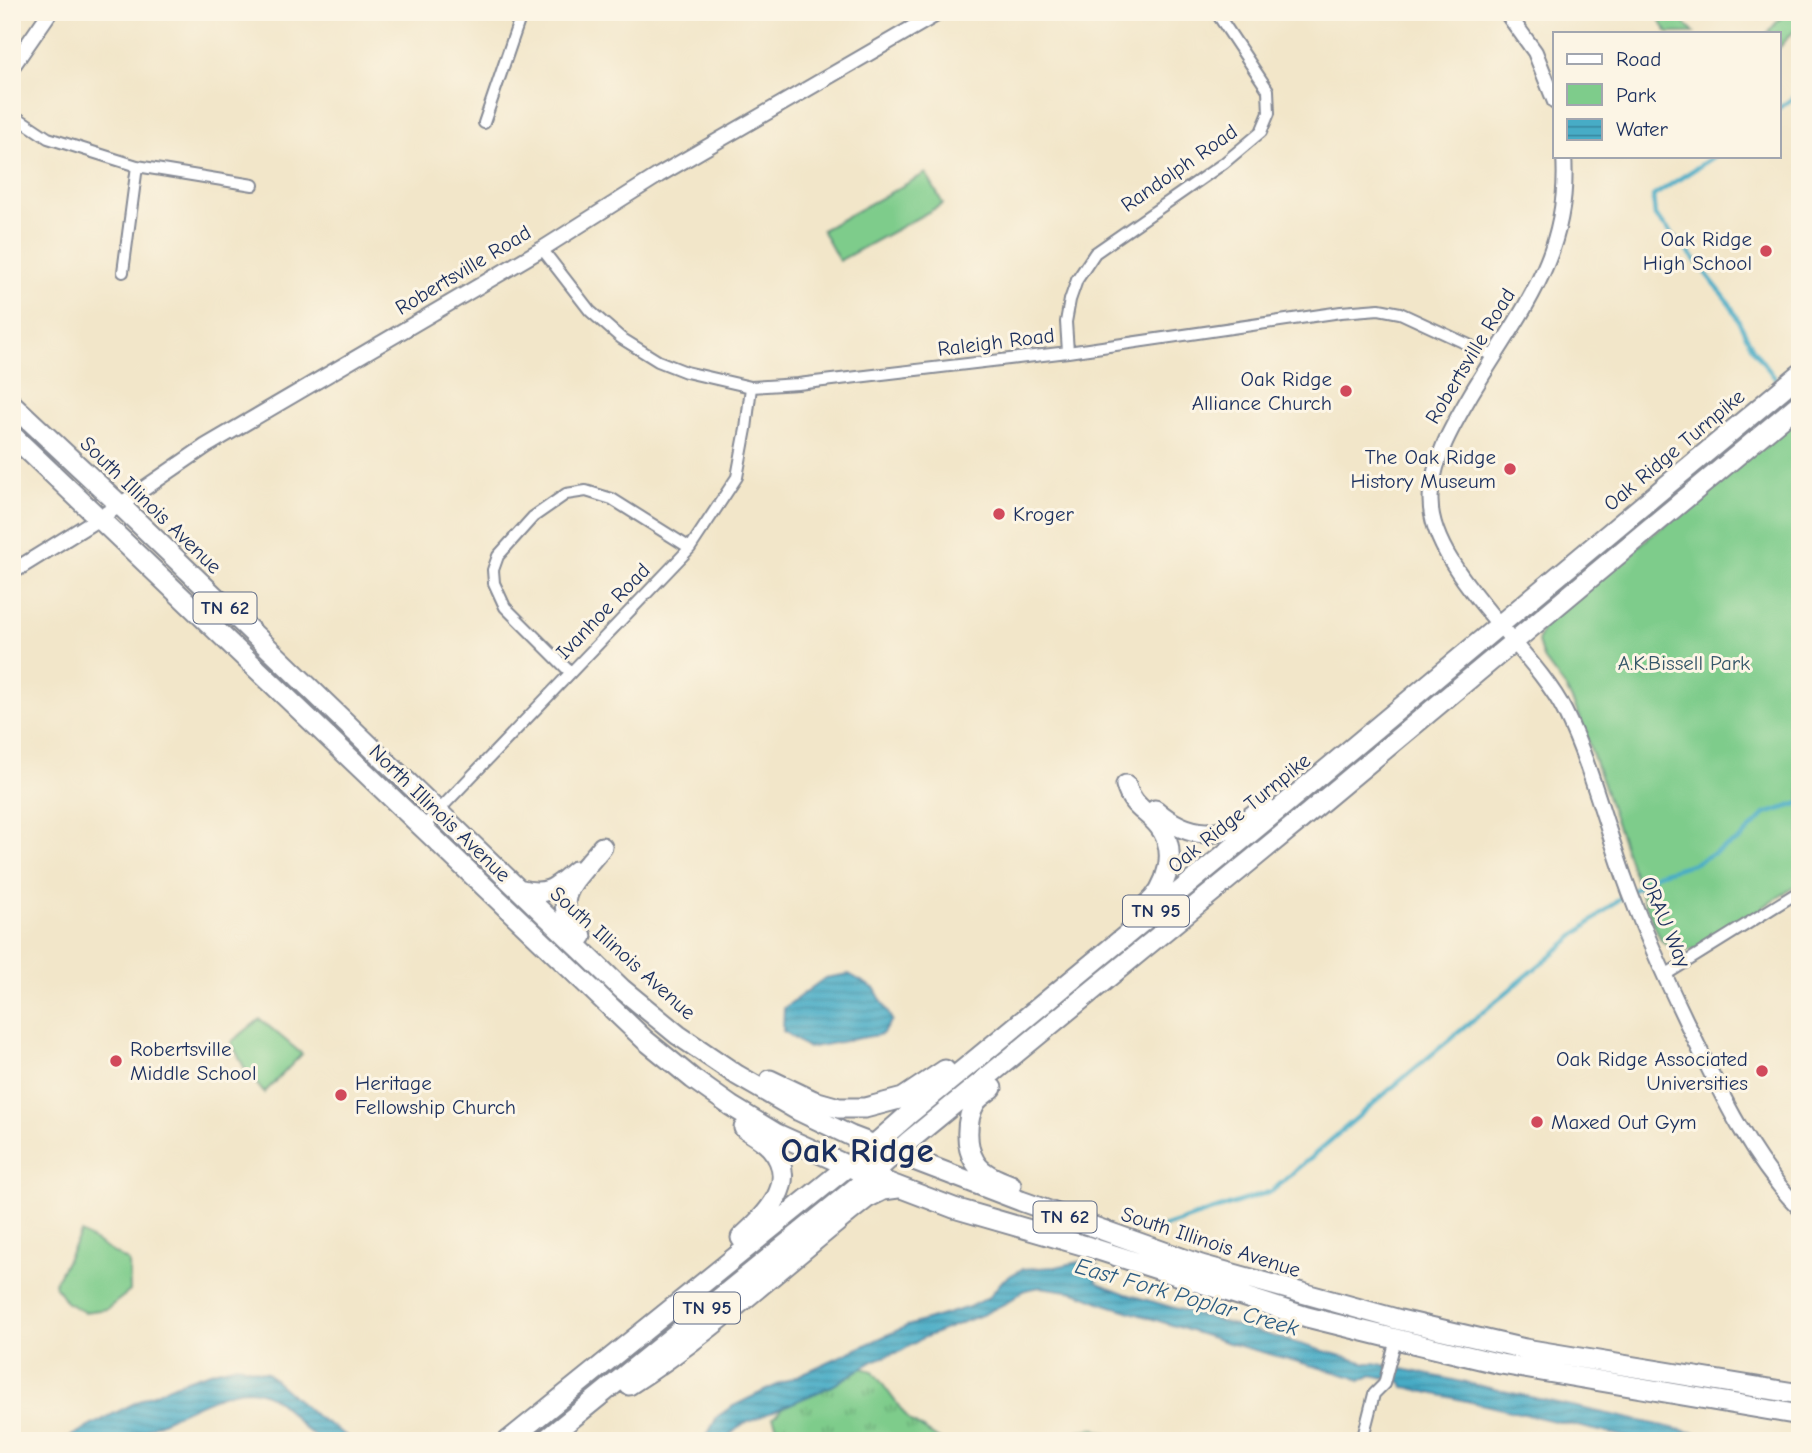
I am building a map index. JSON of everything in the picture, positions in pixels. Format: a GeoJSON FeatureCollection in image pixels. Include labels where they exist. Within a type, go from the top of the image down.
{"type":"FeatureCollection","features":[{"type":"Feature","properties":{"kind":"highway","name":"Oak Ridge Turnpike"},"geometry":{"type":"LineString","coordinates":[[508,1441],[874,1145],[1800,374]]}},
{"type":"Feature","properties":{"kind":"highway","name":"Oak Ridge Turnpike"},"geometry":{"type":"LineString","coordinates":[[545,1440],[870,1176],[1800,403]]}},
{"type":"Feature","properties":{"kind":"highway","name":"South Illinois Avenue"},"geometry":{"type":"LineString","coordinates":[[12,404],[622,989],[661,1022],[702,1051],[799,1111],[894,1154],[1201,1265],[1412,1323],[1525,1349],[1800,1394]]}},
{"type":"Feature","properties":{"kind":"highway","name":"North Illinois Avenue"},"geometry":{"type":"LineString","coordinates":[[12,435],[645,1040],[731,1107],[777,1134],[870,1176]]}},
{"type":"Feature","properties":{"kind":"highway"},"geometry":{"type":"LineString","coordinates":[[702,1051],[737,1061],[787,1089],[839,1108],[865,1108],[903,1098],[998,1030],[1060,990],[1109,938],[1160,894],[1168,858],[1165,835],[1129,798],[1126,785],[1177,827],[1198,833],[1223,830],[1251,817],[1313,767],[1378,728]]}},
{"type":"Feature","properties":{"kind":"highway"},"geometry":{"type":"LineString","coordinates":[[518,889],[533,893],[548,891],[602,847],[568,889],[563,904],[567,918],[621,973],[661,1022]]}},
{"type":"Feature","properties":{"kind":"highway"},"geometry":{"type":"LineString","coordinates":[[1056,1021],[1023,1062],[977,1101],[970,1115],[970,1146],[975,1162],[993,1178],[1053,1201],[1086,1225]]}},
{"type":"Feature","properties":{"kind":"highway"},"geometry":{"type":"LineString","coordinates":[[690,1295],[719,1258],[774,1206],[782,1175],[777,1157],[770,1147],[729,1118],[693,1079]]}},
{"type":"Feature","properties":{"kind":"highway","name":"South Illinois Avenue"},"geometry":{"type":"LineString","coordinates":[[870,1176],[954,1208],[1089,1247],[1394,1347],[1800,1415]]}},
{"type":"Feature","properties":{"kind":"highway"},"geometry":{"type":"LineString","coordinates":[[545,1440],[655,1369],[867,1198],[883,1190],[898,1188]]}},
{"type":"Feature","properties":{"kind":"street"},"geometry":{"type":"LineString","coordinates":[[12,67],[50,12]]}},
{"type":"Feature","properties":{"kind":"street"},"geometry":{"type":"LineString","coordinates":[[484,123],[522,12]]}},
{"type":"Feature","properties":{"kind":"street","name":"Robertsville Road"},"geometry":{"type":"LineString","coordinates":[[12,572],[120,505],[206,446],[542,249],[919,17],[940,12]]}},
{"type":"Feature","properties":{"kind":"street","name":"Randolph Road"},"geometry":{"type":"LineString","coordinates":[[1069,352],[1066,322],[1070,300],[1077,280],[1095,253],[1223,163],[1261,132],[1269,113],[1268,90],[1216,12]]}},
{"type":"Feature","properties":{"kind":"street"},"geometry":{"type":"LineString","coordinates":[[1506,12],[1535,52],[1553,97]]}},
{"type":"Feature","properties":{"kind":"street"},"geometry":{"type":"LineString","coordinates":[[12,114],[48,138],[137,166],[253,185]]}},
{"type":"Feature","properties":{"kind":"street","name":"Robertsville Road"},"geometry":{"type":"LineString","coordinates":[[1514,641],[1449,559],[1433,515],[1431,496],[1444,441],[1538,285],[1552,254],[1561,221],[1564,158]]}},
{"type":"Feature","properties":{"kind":"street"},"geometry":{"type":"LineString","coordinates":[[123,272],[137,166]]}},
{"type":"Feature","properties":{"kind":"street","name":"Raleigh Road"},"geometry":{"type":"LineString","coordinates":[[542,249],[590,311],[621,338],[659,361],[686,372],[751,387],[798,384],[1069,352],[1341,312],[1379,309],[1400,313],[1493,356]]}},
{"type":"Feature","properties":{"kind":"street","name":"Ivanhoe Road"},"geometry":{"type":"LineString","coordinates":[[422,828],[690,548],[737,477],[751,387]]}},
{"type":"Feature","properties":{"kind":"street"},"geometry":{"type":"LineString","coordinates":[[570,672],[505,607],[494,583],[493,570],[498,556],[533,517],[566,494],[586,491],[611,499],[690,548]]}},
{"type":"Feature","properties":{"kind":"street","name":"ORAU Way"},"geometry":{"type":"LineString","coordinates":[[1514,641],[1555,693],[1564,710],[1580,745],[1632,899],[1665,975],[1731,1110],[1763,1163],[1800,1209]]}},
{"type":"Feature","properties":{"kind":"street"},"geometry":{"type":"LineString","coordinates":[[1665,975],[1800,891]]}},
{"type":"Feature","properties":{"kind":"street"},"geometry":{"type":"LineString","coordinates":[[1362,1441],[1374,1395],[1384,1384],[1394,1347]]}},
{"type":"Feature","properties":{"kind":"green space"},"geometry":{"type":"Polygon","coordinates":[[[1654,12],[1675,12],[1693,32],[1667,32],[1654,12]]]}},
{"type":"Feature","properties":{"kind":"green space"},"geometry":{"type":"Polygon","coordinates":[[[1786,12],[1800,12],[1800,24],[1780,47],[1780,32],[1768,32],[1786,12]]]}},
{"type":"Feature","properties":{"kind":"green space"},"geometry":{"type":"Polygon","coordinates":[[[926,173],[943,204],[839,261],[822,230],[926,173]]]}},
{"type":"Feature","properties":{"kind":"green space","name":"A.K.Bissell Park"},"geometry":{"type":"Polygon","coordinates":[[[1800,413],[1800,883],[1701,948],[1684,951],[1672,948],[1661,940],[1640,892],[1579,715],[1567,690],[1543,658],[1538,642],[1543,625],[1800,413]]]}},
{"type":"Feature","properties":{"kind":"green space"},"geometry":{"type":"Polygon","coordinates":[[[260,1019],[302,1054],[264,1093],[245,1069],[231,1042],[260,1019]]]}},
{"type":"Feature","properties":{"kind":"green space"},"geometry":{"type":"Polygon","coordinates":[[[81,1233],[129,1262],[130,1291],[107,1309],[84,1312],[66,1302],[54,1284],[81,1233]]]}},
{"type":"Feature","properties":{"kind":"green space"},"geometry":{"type":"Polygon","coordinates":[[[862,1368],[873,1371],[909,1420],[942,1441],[789,1441],[779,1432],[773,1417],[783,1408],[832,1386],[862,1368]]]}},
{"type":"Feature","properties":{"kind":"green space"},"geometry":{"type":"Polygon","coordinates":[[[1093,1428],[1107,1434],[1112,1441],[1038,1441],[1093,1428]]]}},
{"type":"Feature","properties":{"kind":"water"},"geometry":{"type":"Polygon","coordinates":[[[849,974],[875,989],[892,1020],[882,1034],[808,1048],[783,1031],[784,1008],[825,978],[849,974]]]}},
{"type":"Feature","properties":{"kind":"water","name":"East Fork Poplar Creek"},"geometry":{"type":"Polygon","coordinates":[[[1082,1261],[1098,1266],[1093,1275],[1098,1283],[1126,1294],[1366,1363],[1732,1441],[1644,1441],[1404,1387],[1402,1382],[1372,1375],[1360,1381],[1229,1343],[1075,1292],[1040,1287],[1025,1290],[984,1314],[923,1338],[901,1351],[875,1360],[832,1386],[741,1425],[730,1435],[728,1441],[704,1441],[717,1417],[762,1392],[907,1326],[969,1307],[989,1297],[1003,1280],[1022,1269],[1056,1267],[1082,1261]]]}},
{"type":"Feature","properties":{"kind":"water"},"geometry":{"type":"Polygon","coordinates":[[[237,1365],[267,1373],[313,1414],[354,1441],[327,1441],[317,1437],[272,1397],[247,1390],[201,1403],[121,1440],[100,1443],[62,1441],[169,1387],[237,1365]]]}},
{"type":"Feature","properties":{"kind":"waterway"},"geometry":{"type":"LineString","coordinates":[[1780,107],[1800,93]]}},
{"type":"Feature","properties":{"kind":"waterway"},"geometry":{"type":"LineString","coordinates":[[1712,158],[1653,196],[1655,216],[1684,246],[1730,304],[1753,349],[1775,378]]}},
{"type":"Feature","properties":{"kind":"waterway"},"geometry":{"type":"LineString","coordinates":[[1157,1229],[1272,1191],[1614,903],[1657,874],[1695,863],[1741,839],[1765,814],[1800,803]]}},
{"type":"Feature","properties":{"kind":"place","name":"Oak Ridge High School"},"geometry":{"type":"Point","coordinates":[1766,251]}},
{"type":"Feature","properties":{"kind":"place","name":"Oak Ridge Alliance Church"},"geometry":{"type":"Point","coordinates":[1346,391]}},
{"type":"Feature","properties":{"kind":"place","name":"The Oak Ridge History Museum"},"geometry":{"type":"Point","coordinates":[1510,469]}},
{"type":"Feature","properties":{"kind":"place","name":"Kroger"},"geometry":{"type":"Point","coordinates":[999,514]}},
{"type":"Feature","properties":{"kind":"place","name":"Robertsville Middle School"},"geometry":{"type":"Point","coordinates":[116,1061]}},
{"type":"Feature","properties":{"kind":"place","name":"Oak Ridge Associated Universities"},"geometry":{"type":"Point","coordinates":[1762,1071]}},
{"type":"Feature","properties":{"kind":"place","name":"Heritage Fellowship Church"},"geometry":{"type":"Point","coordinates":[341,1095]}},
{"type":"Feature","properties":{"kind":"place","name":"Maxed Out Gym"},"geometry":{"type":"Point","coordinates":[1537,1122]}},
{"type":"Feature","properties":{"kind":"district","name":"Oak Ridge"},"geometry":{"type":"Point","coordinates":[857,1150]}}]}
